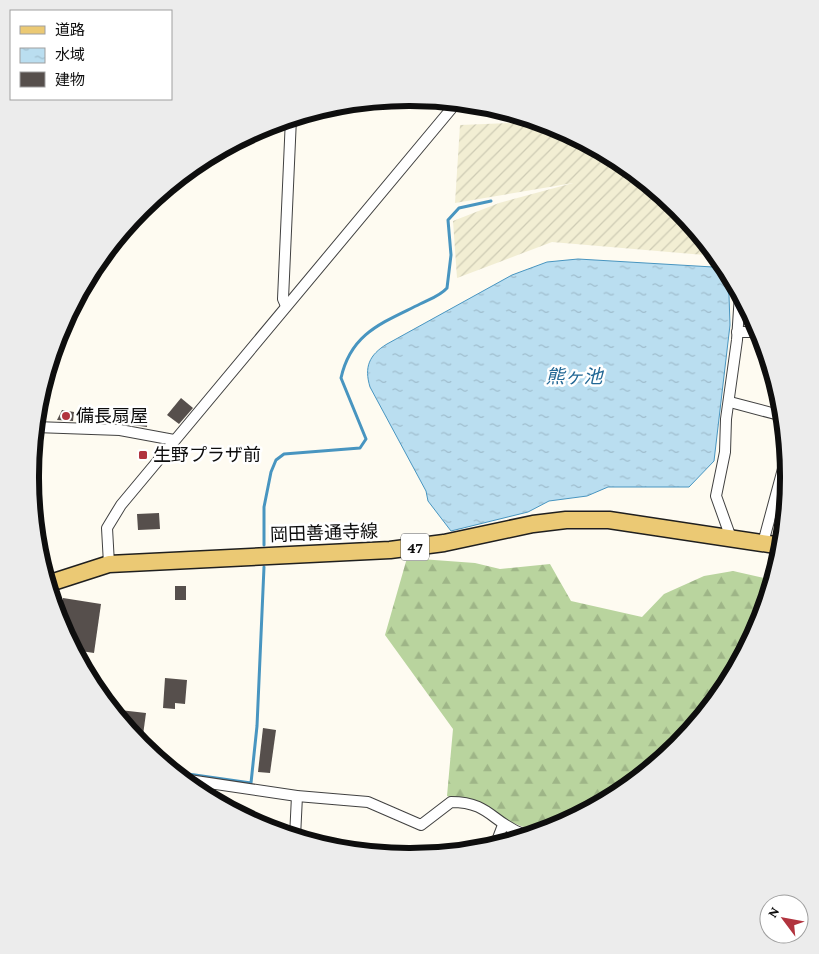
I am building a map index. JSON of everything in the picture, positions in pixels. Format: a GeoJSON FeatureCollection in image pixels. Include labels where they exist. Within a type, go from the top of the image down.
{"type":"FeatureCollection","features":[{"type":"Feature","properties":{"kind":"main road","name":"岡田善通寺線"},"geometry":{"type":"LineString","coordinates":[[54,582],[109,564],[390,550],[444,543],[533,524],[566,520],[610,520],[774,545]]}},
{"type":"Feature","properties":{"kind":"street"},"geometry":{"type":"LineString","coordinates":[[109,564],[106,539],[107,528],[112,518],[174,440],[452,108]]}},
{"type":"Feature","properties":{"kind":"street"},"geometry":{"type":"LineString","coordinates":[[286,306],[283,300],[291,126]]}},
{"type":"Feature","properties":{"kind":"street"},"geometry":{"type":"LineString","coordinates":[[731,538],[716,496],[725,452],[726,419],[730,402],[739,308]]}},
{"type":"Feature","properties":{"kind":"street"},"geometry":{"type":"LineString","coordinates":[[738,332],[751,332]]}},
{"type":"Feature","properties":{"kind":"street"},"geometry":{"type":"LineString","coordinates":[[730,402],[774,414]]}},
{"type":"Feature","properties":{"kind":"street"},"geometry":{"type":"LineString","coordinates":[[42,427],[120,430],[174,440]]}},
{"type":"Feature","properties":{"kind":"street"},"geometry":{"type":"LineString","coordinates":[[763,543],[780,480]]}},
{"type":"Feature","properties":{"kind":"street"},"geometry":{"type":"LineString","coordinates":[[197,780],[297,796],[368,802],[421,825],[431,820],[451,802],[475,804],[486,810],[503,825],[517,832]]}},
{"type":"Feature","properties":{"kind":"street"},"geometry":{"type":"LineString","coordinates":[[295,830],[297,796]]}},
{"type":"Feature","properties":{"kind":"street"},"geometry":{"type":"LineString","coordinates":[[499,837],[503,825]]}},
{"type":"Feature","properties":{"kind":"shaded area"},"geometry":{"type":"Polygon","coordinates":[[[518,123],[573,144],[615,169],[654,198],[672,215],[707,255],[552,242],[457,278],[453,221],[499,203],[573,183],[455,203],[460,125],[518,123]]]}},
{"type":"Feature","properties":{"kind":"green space"},"geometry":{"type":"Polygon","coordinates":[[[407,558],[475,563],[500,569],[550,564],[571,601],[642,617],[664,594],[704,576],[733,571],[766,578],[752,619],[731,662],[704,703],[672,739],[635,771],[595,798],[551,820],[527,829],[447,796],[453,729],[385,635],[407,558]]]}},
{"type":"Feature","properties":{"kind":"water","name":"熊ヶ池"},"geometry":{"type":"Polygon","coordinates":[[[578,259],[713,267],[717,269],[725,283],[729,295],[730,325],[714,461],[689,487],[608,487],[587,496],[549,501],[528,512],[451,531],[428,501],[426,491],[370,387],[368,380],[369,362],[387,344],[512,275],[547,262],[578,259]]]}},
{"type":"Feature","properties":{"kind":"building"},"geometry":{"type":"Polygon","coordinates":[[[181,398],[193,408],[179,424],[167,415],[181,398]]]}},
{"type":"Feature","properties":{"kind":"building"},"geometry":{"type":"Polygon","coordinates":[[[126,409],[148,411],[147,427],[125,424],[126,409]]]}},
{"type":"Feature","properties":{"kind":"building"},"geometry":{"type":"Polygon","coordinates":[[[62,410],[74,412],[73,421],[57,420],[62,410]]]}},
{"type":"Feature","properties":{"kind":"building"},"geometry":{"type":"Polygon","coordinates":[[[159,513],[160,529],[138,530],[137,514],[159,513]]]}},
{"type":"Feature","properties":{"kind":"building"},"geometry":{"type":"Polygon","coordinates":[[[175,586],[186,586],[186,600],[175,600],[175,586]]]}},
{"type":"Feature","properties":{"kind":"building"},"geometry":{"type":"Polygon","coordinates":[[[63,598],[101,604],[94,653],[82,651],[62,606],[63,598]]]}},
{"type":"Feature","properties":{"kind":"building"},"geometry":{"type":"Polygon","coordinates":[[[165,678],[187,680],[185,704],[175,703],[175,709],[163,708],[165,678]]]}},
{"type":"Feature","properties":{"kind":"building"},"geometry":{"type":"Polygon","coordinates":[[[121,710],[146,713],[143,735],[121,710]]]}},
{"type":"Feature","properties":{"kind":"building"},"geometry":{"type":"Polygon","coordinates":[[[263,728],[276,730],[270,773],[258,772],[263,728]]]}},
{"type":"Feature","properties":{"kind":"waterway"},"geometry":{"type":"LineString","coordinates":[[264,545],[264,507],[271,472],[276,460],[284,454],[360,448],[366,439],[341,378],[352,350],[370,331],[393,317],[435,297],[447,288],[451,255],[448,220],[459,208],[491,201]]}},
{"type":"Feature","properties":{"kind":"waterway"},"geometry":{"type":"LineString","coordinates":[[188,774],[251,783],[257,726],[264,567]]}},
{"type":"Feature","properties":{"kind":"place","name":"備長扇屋"},"geometry":{"type":"Point","coordinates":[66,416]}},
{"type":"Feature","properties":{"kind":"place","name":"生野プラザ前"},"geometry":{"type":"Point","coordinates":[143,455]}}]}
